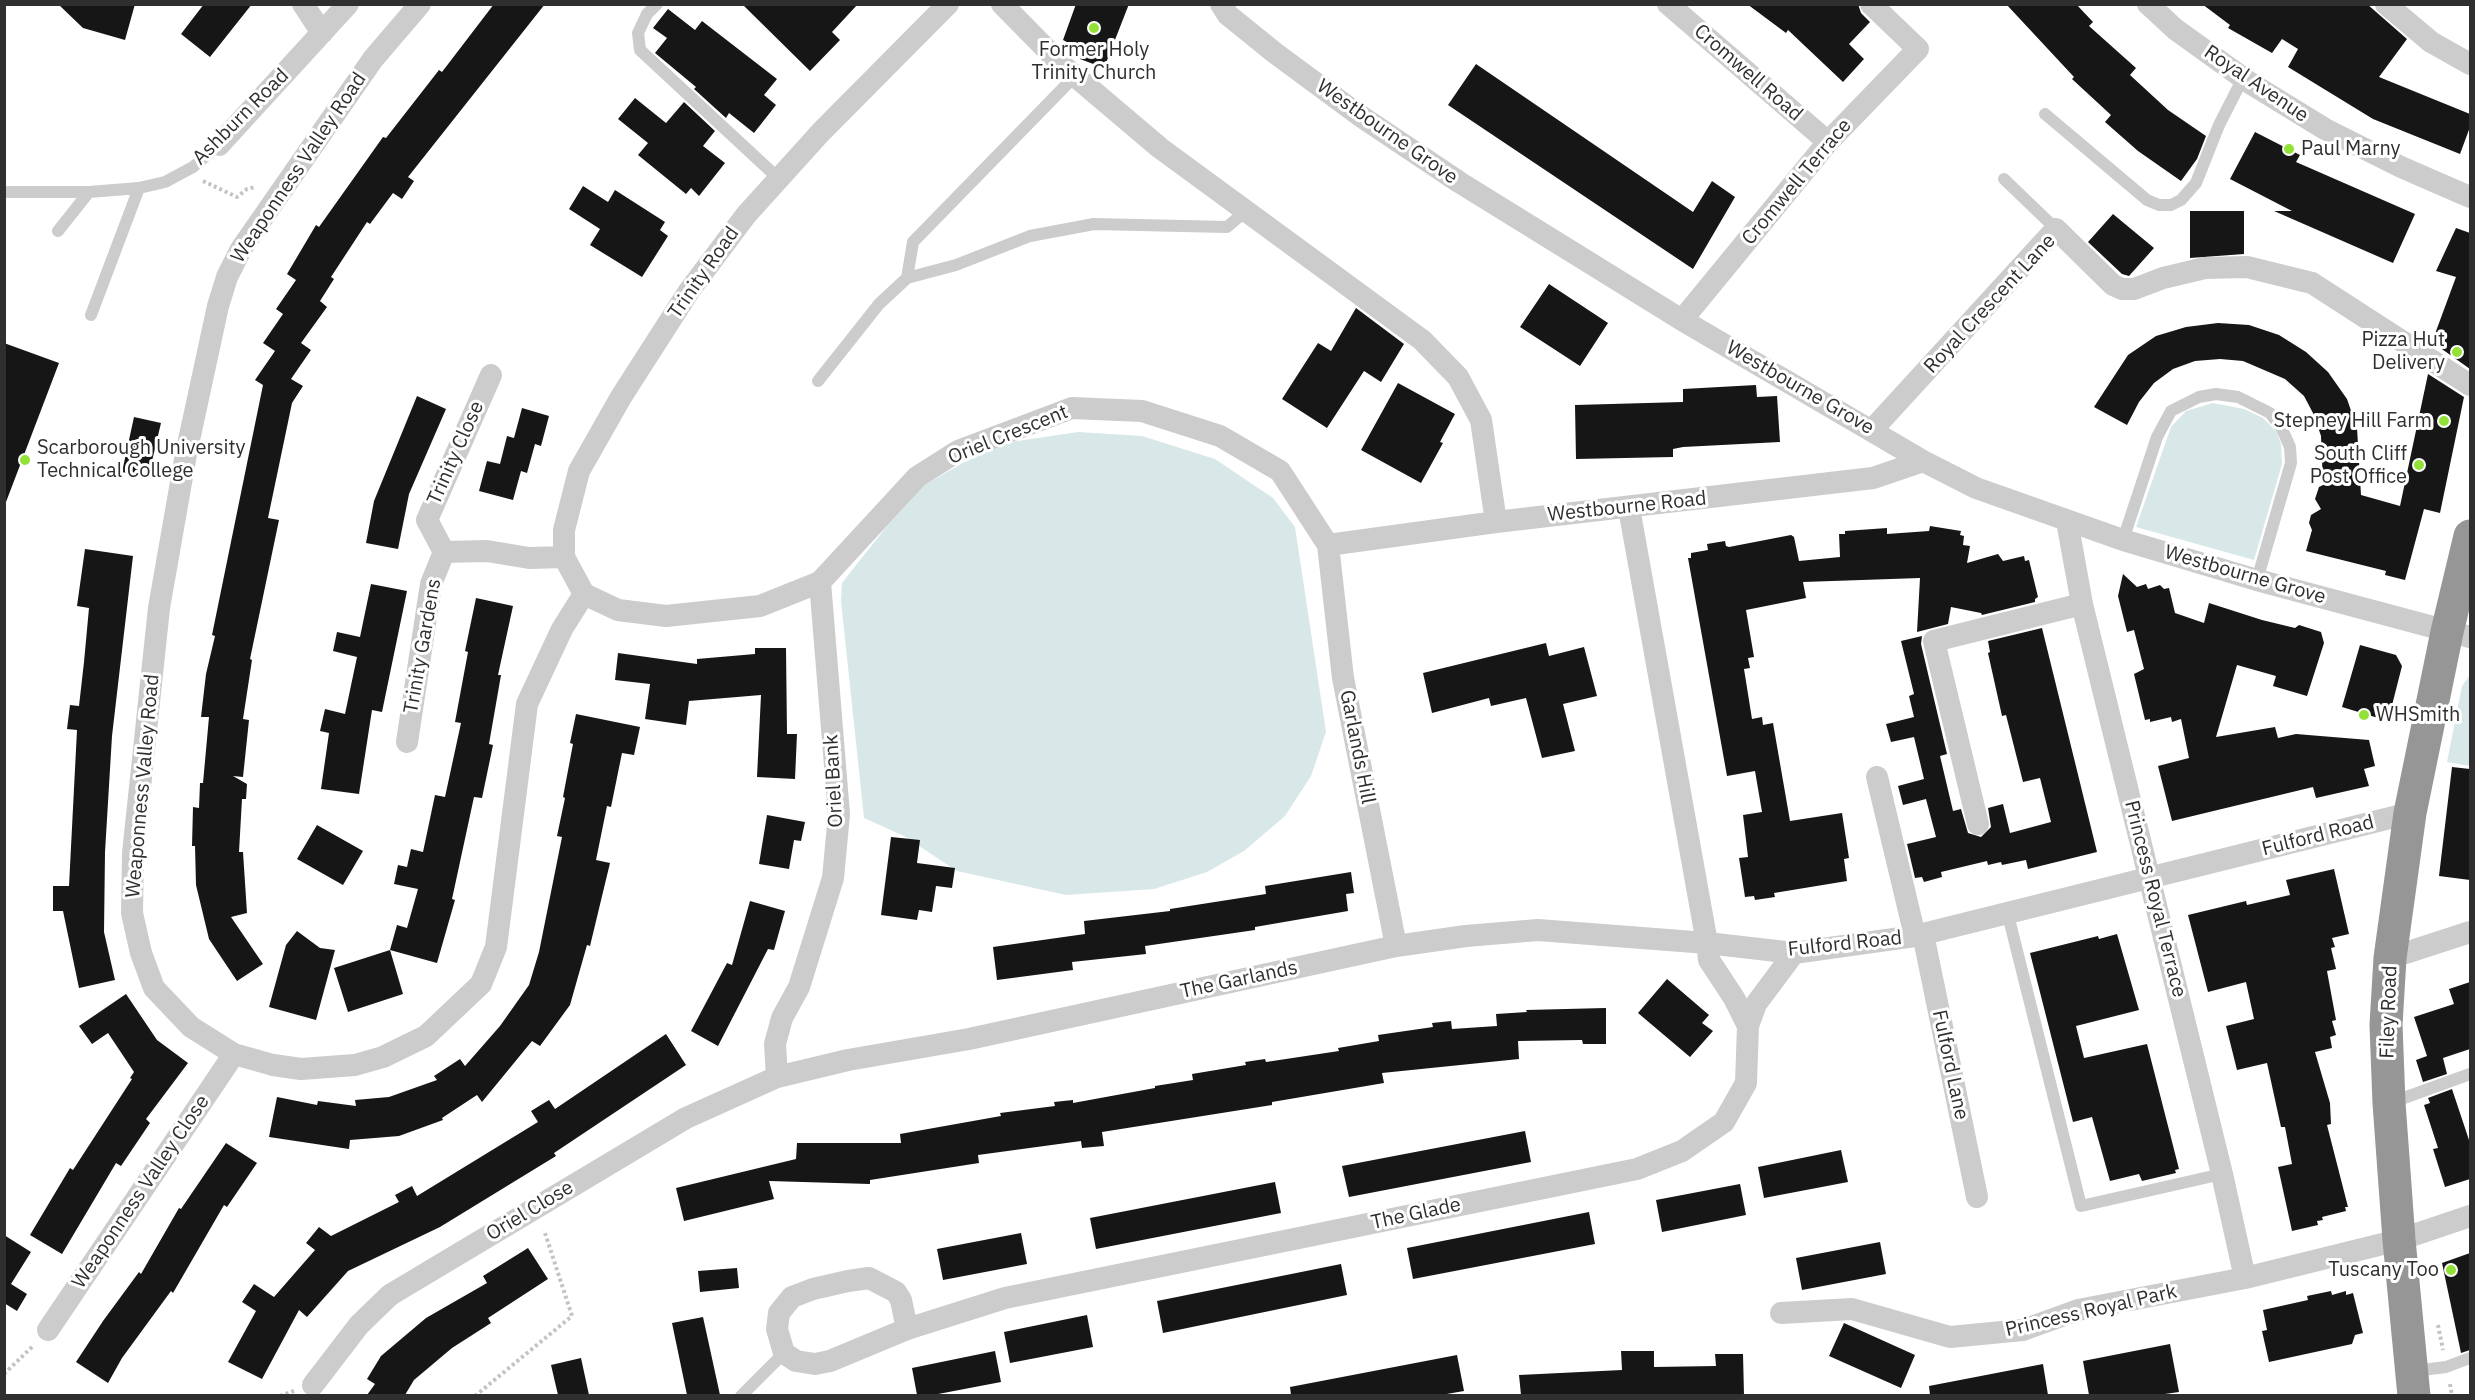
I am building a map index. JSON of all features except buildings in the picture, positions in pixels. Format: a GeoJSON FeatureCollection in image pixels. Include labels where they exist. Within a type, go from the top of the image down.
{"type":"FeatureCollection","features":[{"type":"Feature","properties":{"kind":"highway","name":"Filey Road"},"geometry":{"type":"LineString","coordinates":[[2413,1383],[2389,1103],[2386,1025],[2390,958],[2410,813],[2459,634],[2470,536]]}},
{"type":"Feature","properties":{"kind":"street"},"geometry":{"type":"LineString","coordinates":[[303,4],[322,33]]}},
{"type":"Feature","properties":{"kind":"street","name":"Ashburn Road"},"geometry":{"type":"LineString","coordinates":[[219,144],[348,4]]}},
{"type":"Feature","properties":{"kind":"street","name":"Weaponness Valley Road"},"geometry":{"type":"LineString","coordinates":[[420,4],[373,59],[241,249],[227,277],[218,306],[186,454],[159,608],[133,853],[132,912],[141,954],[154,988],[191,1027],[234,1054],[301,1069],[355,1065],[382,1057],[426,1036],[481,984],[496,947],[527,704],[562,629],[584,594]]}},
{"type":"Feature","properties":{"kind":"street","name":"Trinity Road"},"geometry":{"type":"LineString","coordinates":[[584,594],[564,557],[564,530],[570,497],[579,471],[591,448],[689,291],[746,215],[820,132],[948,4]]}},
{"type":"Feature","properties":{"kind":"street"},"geometry":{"type":"LineString","coordinates":[[1002,4],[1075,76],[1160,148],[1422,340],[1458,377],[1481,420],[1496,522]]}},
{"type":"Feature","properties":{"kind":"street","name":"Westbourne Grove"},"geometry":{"type":"LineString","coordinates":[[1221,4],[1228,15],[1275,53],[1359,115],[1459,182],[1682,320],[1923,461],[1976,488],[2123,540],[2257,580],[2459,634]]}},
{"type":"Feature","properties":{"kind":"street","name":"Cromwell Road"},"geometry":{"type":"LineString","coordinates":[[1668,4],[1828,142]]}},
{"type":"Feature","properties":{"kind":"street","name":"Cromwell Terrace"},"geometry":{"type":"LineString","coordinates":[[1682,320],[1828,142],[1918,49],[1871,4]]}},
{"type":"Feature","properties":{"kind":"street","name":"Royal Avenue"},"geometry":{"type":"LineString","coordinates":[[2148,4],[2175,29],[2243,78],[2325,129],[2401,167],[2470,197]]}},
{"type":"Feature","properties":{"kind":"street"},"geometry":{"type":"LineString","coordinates":[[2386,4],[2431,42],[2470,64]]}},
{"type":"Feature","properties":{"kind":"street","name":"Royal Crescent Lane"},"geometry":{"type":"LineString","coordinates":[[1872,430],[2056,230],[2113,285],[2122,289],[2134,289],[2163,278],[2205,268],[2247,267],[2312,283],[2470,385]]}},
{"type":"Feature","properties":{"kind":"street","name":"Trinity Close"},"geometry":{"type":"LineString","coordinates":[[444,552],[427,520],[491,375]]}},
{"type":"Feature","properties":{"kind":"street","name":"Oriel Crescent"},"geometry":{"type":"LineString","coordinates":[[584,594],[618,610],[666,616],[760,606],[820,582],[917,477],[958,451],[1072,408],[1142,411],[1220,436],[1280,471],[1328,545]]}},
{"type":"Feature","properties":{"kind":"street","name":"Westbourne Road"},"geometry":{"type":"LineString","coordinates":[[1328,545],[1496,522],[1873,478],[1923,461]]}},
{"type":"Feature","properties":{"kind":"street"},"geometry":{"type":"LineString","coordinates":[[1629,508],[1707,942]]}},
{"type":"Feature","properties":{"kind":"street","name":"Princess Royal Terrace"},"geometry":{"type":"LineString","coordinates":[[2067,521],[2082,604],[2222,1174],[2245,1278]]}},
{"type":"Feature","properties":{"kind":"street","name":"Garlands Hill"},"geometry":{"type":"LineString","coordinates":[[1328,545],[1343,678],[1396,946]]}},
{"type":"Feature","properties":{"kind":"street"},"geometry":{"type":"LineString","coordinates":[[444,552],[488,550],[529,558],[564,557]]}},
{"type":"Feature","properties":{"kind":"street","name":"Trinity Gardens"},"geometry":{"type":"LineString","coordinates":[[407,742],[431,584],[444,552]]}},
{"type":"Feature","properties":{"kind":"street","name":"Oriel Bank"},"geometry":{"type":"LineString","coordinates":[[777,1077],[775,1044],[782,1018],[800,987],[833,878],[839,814],[820,582]]}},
{"type":"Feature","properties":{"kind":"street"},"geometry":{"type":"LineString","coordinates":[[1978,824],[1934,641],[2082,604]]}},
{"type":"Feature","properties":{"kind":"street","name":"Fulford Lane"},"geometry":{"type":"LineString","coordinates":[[1877,777],[1919,935],[1977,1197]]}},
{"type":"Feature","properties":{"kind":"street","name":"Fulford Road"},"geometry":{"type":"LineString","coordinates":[[1707,942],[1794,953],[1919,935],[2008,915],[2410,813]]}},
{"type":"Feature","properties":{"kind":"street","name":"The Garlands"},"geometry":{"type":"LineString","coordinates":[[777,1077],[848,1060],[969,1039],[1396,946],[1466,936],[1538,930],[1707,942]]}},
{"type":"Feature","properties":{"kind":"street"},"geometry":{"type":"LineString","coordinates":[[2390,958],[2470,932]]}},
{"type":"Feature","properties":{"kind":"street","name":"The Glade"},"geometry":{"type":"LineString","coordinates":[[784,1353],[796,1361],[815,1364],[830,1361],[907,1329],[1005,1298],[1637,1169],[1682,1151],[1724,1122],[1746,1083],[1748,1026],[1734,998],[1709,960],[1707,942]]}},
{"type":"Feature","properties":{"kind":"street"},"geometry":{"type":"LineString","coordinates":[[1748,1026],[1756,1004],[1794,953]]}},
{"type":"Feature","properties":{"kind":"street","name":"Weaponness Valley Close"},"geometry":{"type":"LineString","coordinates":[[48,1330],[234,1054]]}},
{"type":"Feature","properties":{"kind":"street","name":"Oriel Close"},"geometry":{"type":"LineString","coordinates":[[313,1385],[359,1325],[390,1295],[686,1118],[777,1077]]}},
{"type":"Feature","properties":{"kind":"street","name":"Princess Royal Park"},"geometry":{"type":"LineString","coordinates":[[1781,1313],[1852,1309],[1950,1337],[2022,1330],[2078,1310],[2245,1278],[2399,1240],[2470,1216]]}},
{"type":"Feature","properties":{"kind":"street"},"geometry":{"type":"LineString","coordinates":[[784,1353],[779,1342],[779,1313],[792,1297],[813,1288],[848,1281],[869,1278],[896,1292],[901,1300],[907,1329]]}},
{"type":"Feature","properties":{"kind":"lane"},"geometry":{"type":"LineString","coordinates":[[657,4],[648,14],[638,33],[640,50],[778,178]]}},
{"type":"Feature","properties":{"kind":"lane"},"geometry":{"type":"LineString","coordinates":[[907,278],[913,242],[1075,76]]}},
{"type":"Feature","properties":{"kind":"lane"},"geometry":{"type":"LineString","coordinates":[[2045,114],[2147,200],[2159,206],[2171,205],[2196,183],[2218,125],[2243,78]]}},
{"type":"Feature","properties":{"kind":"lane","name":"Ashburn Road"},"geometry":{"type":"LineString","coordinates":[[4,192],[89,192],[139,188],[165,182],[183,172],[219,144]]}},
{"type":"Feature","properties":{"kind":"lane"},"geometry":{"type":"LineString","coordinates":[[2004,179],[2056,230]]}},
{"type":"Feature","properties":{"kind":"lane"},"geometry":{"type":"LineString","coordinates":[[91,315],[139,188]]}},
{"type":"Feature","properties":{"kind":"lane"},"geometry":{"type":"LineString","coordinates":[[58,231],[89,192]]}},
{"type":"Feature","properties":{"kind":"lane"},"geometry":{"type":"LineString","coordinates":[[818,381],[879,304],[907,278],[956,265],[1030,236],[1094,224],[1227,227],[1247,210]]}},
{"type":"Feature","properties":{"kind":"lane"},"geometry":{"type":"LineString","coordinates":[[2123,540],[2157,436],[2171,411],[2199,397],[2216,394],[2238,397],[2270,413],[2282,429],[2290,447],[2291,463],[2257,580]]}},
{"type":"Feature","properties":{"kind":"lane"},"geometry":{"type":"LineString","coordinates":[[2008,915],[2081,1206],[2222,1174]]}},
{"type":"Feature","properties":{"kind":"lane"},"geometry":{"type":"LineString","coordinates":[[2389,1103],[2470,1074]]}},
{"type":"Feature","properties":{"kind":"lane"},"geometry":{"type":"LineString","coordinates":[[741,1395],[784,1353]]}},
{"type":"Feature","properties":{"kind":"lane"},"geometry":{"type":"LineString","coordinates":[[2413,1383],[2446,1366],[2470,1358]]}},
{"type":"Feature","properties":{"kind":"path"},"geometry":{"type":"LineString","coordinates":[[183,172],[237,197],[247,189],[256,187],[274,201]]}},
{"type":"Feature","properties":{"kind":"path"},"geometry":{"type":"LineString","coordinates":[[475,1395],[572,1316],[537,1207]]}},
{"type":"Feature","properties":{"kind":"path"},"geometry":{"type":"LineString","coordinates":[[4,1374],[48,1330]]}},
{"type":"Feature","properties":{"kind":"shaded area"},"geometry":{"type":"Polygon","coordinates":[[[2213,403],[2244,409],[2263,418],[2276,431],[2281,444],[2282,464],[2254,560],[2136,527],[2171,427],[2186,411],[2213,403]]]}},
{"type":"Feature","properties":{"kind":"shaded area"},"geometry":{"type":"Polygon","coordinates":[[[1078,432],[1142,436],[1215,459],[1273,498],[1295,527],[1326,732],[1311,776],[1285,816],[1244,851],[1207,872],[1154,889],[1066,895],[957,871],[904,836],[864,818],[841,601],[842,583],[887,526],[923,486],[966,461],[1011,442],[1078,432]]]}},
{"type":"Feature","properties":{"kind":"shaded area"},"geometry":{"type":"Polygon","coordinates":[[[2470,675],[2470,766],[2447,762],[2462,686],[2470,675]]]}},
{"type":"Feature","properties":{"kind":"place","name":"Former Holy Trinity Church"},"geometry":{"type":"Point","coordinates":[1094,28]}},
{"type":"Feature","properties":{"kind":"place","name":"Paul Marny"},"geometry":{"type":"Point","coordinates":[2289,149]}},
{"type":"Feature","properties":{"kind":"place","name":"Pizza Hut Delivery"},"geometry":{"type":"Point","coordinates":[2457,352]}},
{"type":"Feature","properties":{"kind":"place","name":"Stepney Hill Farm"},"geometry":{"type":"Point","coordinates":[2444,421]}},
{"type":"Feature","properties":{"kind":"place","name":"Scarborough University Technical College"},"geometry":{"type":"Point","coordinates":[25,460]}},
{"type":"Feature","properties":{"kind":"place","name":"South Cliff Post Office"},"geometry":{"type":"Point","coordinates":[2419,465]}},
{"type":"Feature","properties":{"kind":"place","name":"WHSmith"},"geometry":{"type":"Point","coordinates":[2364,715]}},
{"type":"Feature","properties":{"kind":"place","name":"Tuscany Too"},"geometry":{"type":"Point","coordinates":[2451,1270]}}]}
